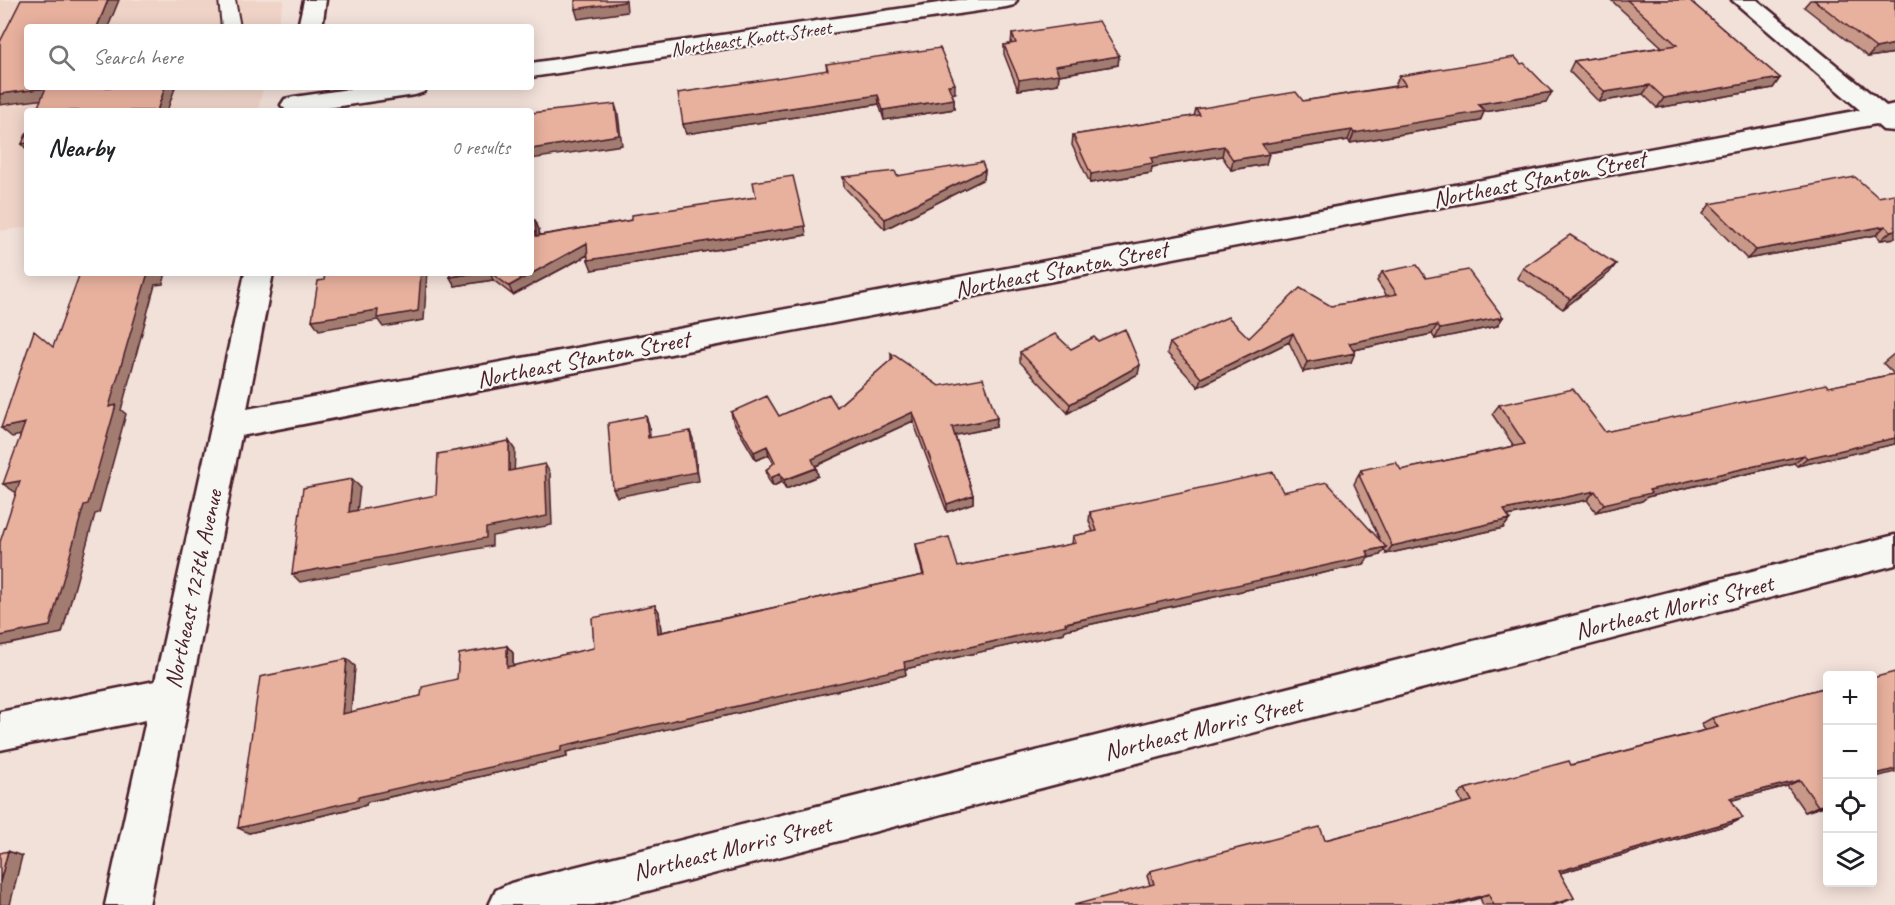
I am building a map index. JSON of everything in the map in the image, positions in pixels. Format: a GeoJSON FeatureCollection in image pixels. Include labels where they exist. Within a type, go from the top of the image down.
{"type":"FeatureCollection","features":[{"type":"Feature","properties":{"kind":"street"},"geometry":{"type":"LineString","coordinates":[[311,24],[315,0]]}},
{"type":"Feature","properties":{"kind":"street","name":"Northeast Knott Street"},"geometry":{"type":"LineString","coordinates":[[534,70],[1006,0]]}},
{"type":"Feature","properties":{"kind":"street"},"geometry":{"type":"LineString","coordinates":[[1743,0],[1890,118]]}},
{"type":"Feature","properties":{"kind":"street"},"geometry":{"type":"LineString","coordinates":[[294,101],[389,90]]}},
{"type":"Feature","properties":{"kind":"street","name":"Northeast Stanton Street"},"geometry":{"type":"LineString","coordinates":[[227,426],[1890,118]]}},
{"type":"Feature","properties":{"kind":"street","name":"Northeast 127th Avenue"},"geometry":{"type":"LineString","coordinates":[[127,905],[258,276]]}},
{"type":"Feature","properties":{"kind":"street","name":"Northeast Morris Street"},"geometry":{"type":"LineString","coordinates":[[511,905],[1895,550]]}},
{"type":"Feature","properties":{"kind":"street"},"geometry":{"type":"LineString","coordinates":[[0,731],[171,696]]}},
{"type":"Feature","properties":{"kind":"lane"},"geometry":{"type":"LineString","coordinates":[[227,0],[231,24]]}},
{"type":"Feature","properties":{"kind":"shaded area"},"geometry":{"type":"Polygon","coordinates":[[[0,0],[284,0],[278,24],[24,24],[24,90],[262,90],[259,108],[24,108],[24,227],[0,231],[0,0]]]}},
{"type":"Feature","properties":{"kind":"building"},"geometry":{"type":"Polygon","coordinates":[[[21,0],[108,0],[98,24],[24,24],[24,90],[31,90],[0,94],[0,42],[21,0]]]}},
{"type":"Feature","properties":{"kind":"building"},"geometry":{"type":"Polygon","coordinates":[[[575,0],[624,0],[624,2],[575,9],[575,0]]]}},
{"type":"Feature","properties":{"kind":"building"},"geometry":{"type":"Polygon","coordinates":[[[1627,0],[1689,0],[1780,78],[1664,98],[1650,85],[1605,92],[1574,61],[1677,45],[1627,0]]]}},
{"type":"Feature","properties":{"kind":"building"},"geometry":{"type":"Polygon","coordinates":[[[1814,0],[1895,0],[1895,44],[1876,48],[1814,0]]]}},
{"type":"Feature","properties":{"kind":"building"},"geometry":{"type":"Polygon","coordinates":[[[1099,21],[1119,56],[1055,66],[1059,74],[1019,80],[1004,45],[1016,43],[1012,34],[1099,21]]]}},
{"type":"Feature","properties":{"kind":"building"},"geometry":{"type":"Polygon","coordinates":[[[940,48],[955,84],[948,85],[954,99],[883,110],[878,95],[683,124],[678,93],[828,70],[826,64],[940,48]]]}},
{"type":"Feature","properties":{"kind":"building"},"geometry":{"type":"Polygon","coordinates":[[[1515,57],[1521,64],[1524,63],[1552,92],[1478,104],[1485,111],[1354,133],[1352,130],[1262,144],[1269,154],[1233,160],[1224,146],[1151,158],[1153,163],[1091,174],[1073,135],[1200,115],[1196,109],[1296,92],[1303,101],[1406,85],[1399,76],[1515,57]]]}},
{"type":"Feature","properties":{"kind":"building"},"geometry":{"type":"Polygon","coordinates":[[[45,90],[164,90],[158,108],[37,108],[45,90]]]}},
{"type":"Feature","properties":{"kind":"building"},"geometry":{"type":"Polygon","coordinates":[[[615,104],[619,135],[534,149],[534,113],[615,104]]]}},
{"type":"Feature","properties":{"kind":"building"},"geometry":{"type":"Polygon","coordinates":[[[982,162],[985,170],[885,219],[843,177],[895,171],[897,176],[982,162]]]}},
{"type":"Feature","properties":{"kind":"building"},"geometry":{"type":"Polygon","coordinates":[[[793,176],[805,226],[588,260],[587,243],[534,272],[534,220],[536,236],[632,220],[632,215],[756,197],[753,182],[793,176]]]}},
{"type":"Feature","properties":{"kind":"building"},"geometry":{"type":"Polygon","coordinates":[[[1855,177],[1878,197],[1895,194],[1895,230],[1891,231],[1885,226],[1756,250],[1710,204],[1855,177]]]}},
{"type":"Feature","properties":{"kind":"building"},"geometry":{"type":"Polygon","coordinates":[[[1570,235],[1616,264],[1570,299],[1523,268],[1570,235]]]}},
{"type":"Feature","properties":{"kind":"building"},"geometry":{"type":"Polygon","coordinates":[[[1417,265],[1426,278],[1468,270],[1503,317],[1440,329],[1437,325],[1349,343],[1355,353],[1307,362],[1293,333],[1201,378],[1170,343],[1228,317],[1249,338],[1300,288],[1331,306],[1397,294],[1382,272],[1417,265]]]}},
{"type":"Feature","properties":{"kind":"building"},"geometry":{"type":"Polygon","coordinates":[[[79,276],[147,276],[109,407],[116,405],[88,504],[84,505],[50,626],[0,636],[0,542],[20,481],[3,484],[25,423],[1,428],[34,331],[53,347],[79,276]]]}},
{"type":"Feature","properties":{"kind":"building"},"geometry":{"type":"Polygon","coordinates":[[[325,276],[421,276],[418,311],[377,318],[378,310],[312,320],[318,281],[324,280],[325,276]]]}},
{"type":"Feature","properties":{"kind":"building"},"geometry":{"type":"Polygon","coordinates":[[[495,276],[527,276],[509,286],[495,276]]]}},
{"type":"Feature","properties":{"kind":"building"},"geometry":{"type":"Polygon","coordinates":[[[1125,329],[1140,365],[1070,404],[1020,352],[1055,334],[1071,349],[1094,337],[1098,341],[1125,329]]]}},
{"type":"Feature","properties":{"kind":"building"},"geometry":{"type":"Polygon","coordinates":[[[891,353],[939,386],[983,378],[997,418],[952,427],[973,495],[947,504],[913,412],[812,459],[816,468],[784,480],[780,473],[771,478],[766,470],[775,462],[767,446],[754,452],[731,412],[767,396],[779,416],[829,394],[837,407],[893,358],[891,353]]]}},
{"type":"Feature","properties":{"kind":"building"},"geometry":{"type":"Polygon","coordinates":[[[1895,374],[1895,438],[1807,458],[1804,455],[1649,490],[1651,493],[1604,504],[1595,491],[1504,510],[1510,519],[1392,546],[1359,475],[1363,474],[1361,470],[1396,462],[1401,470],[1525,444],[1499,405],[1573,389],[1605,432],[1826,384],[1828,387],[1895,374]]]}},
{"type":"Feature","properties":{"kind":"building"},"geometry":{"type":"Polygon","coordinates":[[[646,416],[648,438],[690,431],[696,472],[613,489],[608,423],[646,416]]]}},
{"type":"Feature","properties":{"kind":"building"},"geometry":{"type":"Polygon","coordinates":[[[509,441],[509,471],[545,464],[547,516],[486,528],[486,538],[292,574],[303,488],[352,479],[349,512],[436,495],[438,454],[509,441]]]}},
{"type":"Feature","properties":{"kind":"building"},"geometry":{"type":"Polygon","coordinates":[[[1273,472],[1283,492],[1327,482],[1386,547],[1367,551],[1369,556],[1065,623],[1066,625],[904,662],[905,668],[561,746],[561,751],[358,797],[358,800],[238,828],[260,677],[347,659],[342,714],[421,696],[422,687],[457,679],[459,654],[507,646],[507,667],[594,648],[592,618],[655,605],[658,633],[924,575],[916,544],[949,537],[958,567],[1076,543],[1073,536],[1097,531],[1090,512],[1273,472]]]}},
{"type":"Feature","properties":{"kind":"building"},"geometry":{"type":"Polygon","coordinates":[[[1895,672],[1895,769],[1877,774],[1877,725],[1877,677],[1895,672]]]}},
{"type":"Feature","properties":{"kind":"building"},"geometry":{"type":"Polygon","coordinates":[[[1823,688],[1823,805],[1818,806],[1800,780],[1730,798],[1743,818],[1559,871],[1574,898],[1550,905],[1494,905],[1488,894],[1449,905],[1074,905],[1154,884],[1150,871],[1320,827],[1325,840],[1472,801],[1465,789],[1569,761],[1571,765],[1718,727],[1712,718],[1823,688]]]}},
{"type":"Feature","properties":{"kind":"building"},"geometry":{"type":"Polygon","coordinates":[[[8,851],[0,882],[0,853],[8,851]]]}}]}
